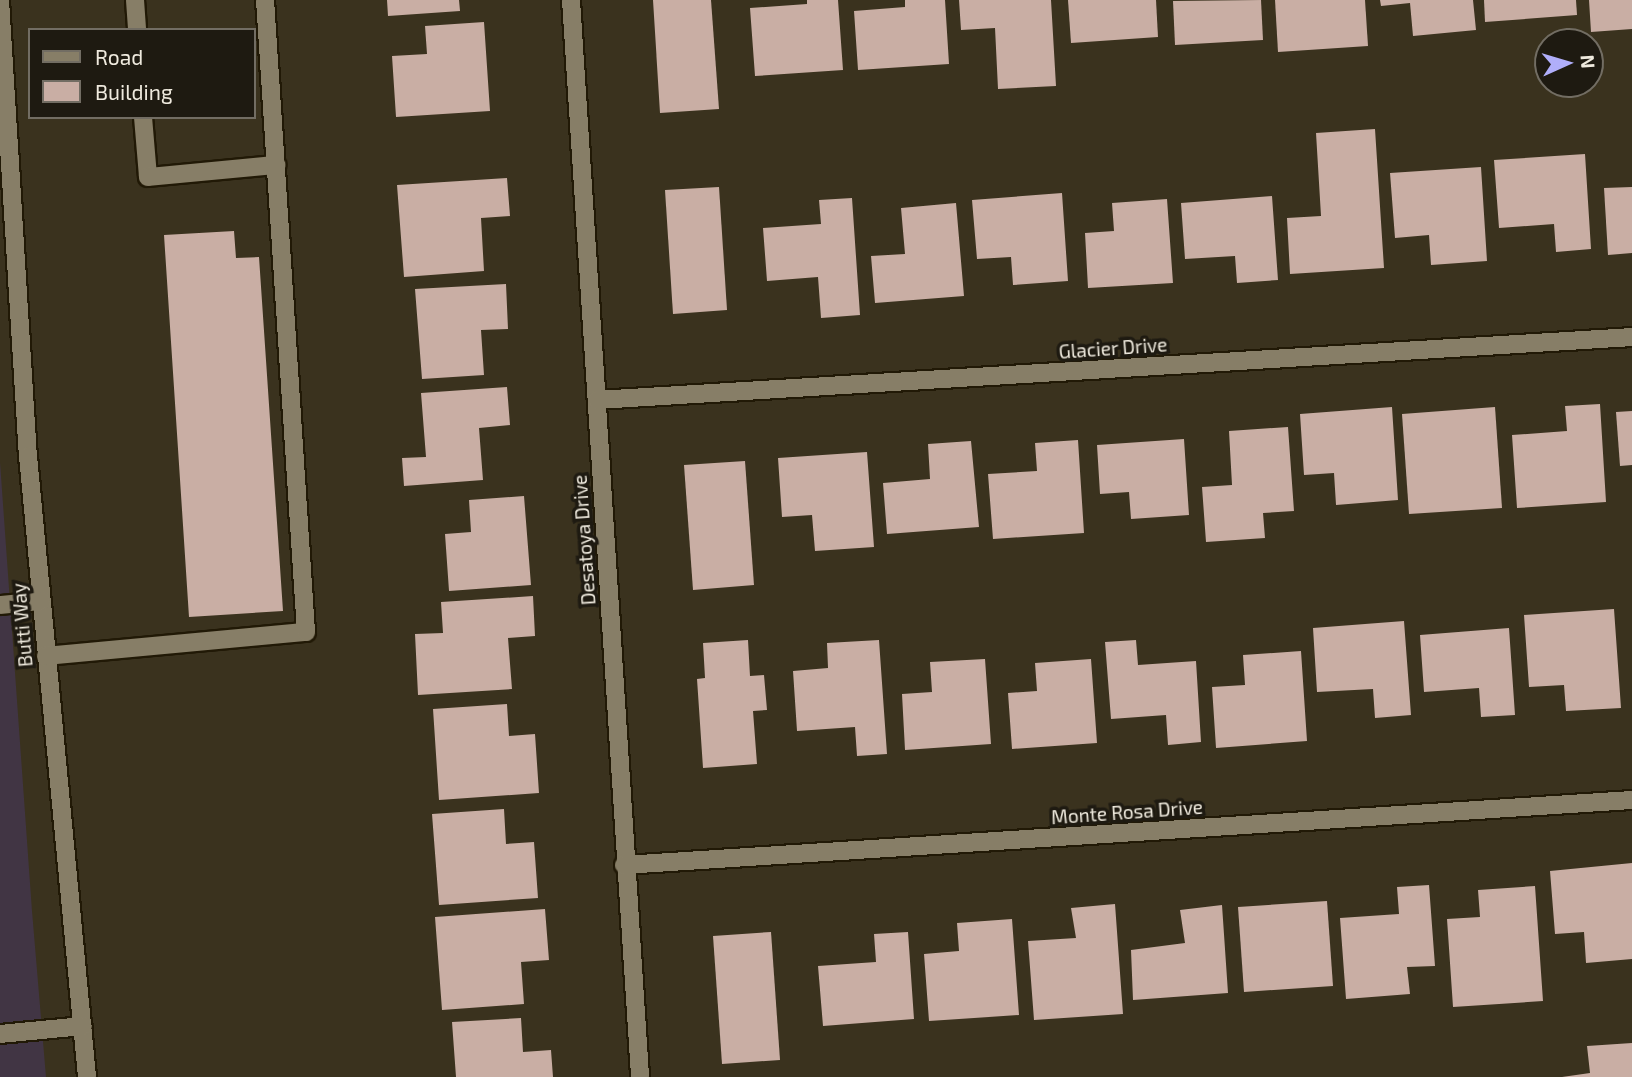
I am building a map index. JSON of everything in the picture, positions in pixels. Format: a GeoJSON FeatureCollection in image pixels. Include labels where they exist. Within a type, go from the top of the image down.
{"type":"FeatureCollection","features":[{"type":"Feature","properties":{"kind":"street","name":"Butti Way"},"geometry":{"type":"LineString","coordinates":[[0,0],[41,601],[87,1077]]}},
{"type":"Feature","properties":{"kind":"street"},"geometry":{"type":"LineString","coordinates":[[135,0],[137,28]]}},
{"type":"Feature","properties":{"kind":"street"},"geometry":{"type":"LineString","coordinates":[[46,656],[306,632],[265,0]]}},
{"type":"Feature","properties":{"kind":"street","name":"Desatoya Drive"},"geometry":{"type":"LineString","coordinates":[[570,0],[624,865],[640,1077]]}},
{"type":"Feature","properties":{"kind":"street"},"geometry":{"type":"LineString","coordinates":[[143,119],[148,177],[276,165]]}},
{"type":"Feature","properties":{"kind":"street","name":"Glacier Drive"},"geometry":{"type":"LineString","coordinates":[[597,400],[1632,337]]}},
{"type":"Feature","properties":{"kind":"street"},"geometry":{"type":"LineString","coordinates":[[0,605],[41,601]]}},
{"type":"Feature","properties":{"kind":"street","name":"Monte Rosa Drive"},"geometry":{"type":"LineString","coordinates":[[624,865],[1632,800]]}},
{"type":"Feature","properties":{"kind":"street"},"geometry":{"type":"LineString","coordinates":[[0,1034],[83,1026]]}},
{"type":"Feature","properties":{"kind":"shaded area"},"geometry":{"type":"Polygon","coordinates":[[[0,462],[32,911],[46,1077],[0,1077],[0,462]]]}},
{"type":"Feature","properties":{"kind":"building"},"geometry":{"type":"Polygon","coordinates":[[[387,0],[459,0],[460,11],[388,16],[387,0]]]}},
{"type":"Feature","properties":{"kind":"building"},"geometry":{"type":"Polygon","coordinates":[[[653,0],[711,0],[719,109],[660,113],[653,0]]]}},
{"type":"Feature","properties":{"kind":"building"},"geometry":{"type":"Polygon","coordinates":[[[807,0],[838,0],[843,70],[755,76],[750,8],[807,4],[807,0]]]}},
{"type":"Feature","properties":{"kind":"building"},"geometry":{"type":"Polygon","coordinates":[[[905,0],[945,0],[949,64],[858,70],[854,11],[905,7],[905,0]]]}},
{"type":"Feature","properties":{"kind":"building"},"geometry":{"type":"Polygon","coordinates":[[[959,0],[1051,0],[1056,86],[998,89],[995,28],[961,30],[959,0]]]}},
{"type":"Feature","properties":{"kind":"building"},"geometry":{"type":"Polygon","coordinates":[[[1068,0],[1156,0],[1158,37],[1071,43],[1068,0]]]}},
{"type":"Feature","properties":{"kind":"building"},"geometry":{"type":"Polygon","coordinates":[[[1261,0],[1263,40],[1175,45],[1173,1],[1261,0]]]}},
{"type":"Feature","properties":{"kind":"building"},"geometry":{"type":"Polygon","coordinates":[[[1275,0],[1365,0],[1368,46],[1278,52],[1275,0]]]}},
{"type":"Feature","properties":{"kind":"building"},"geometry":{"type":"Polygon","coordinates":[[[1380,0],[1473,0],[1476,30],[1413,36],[1410,3],[1381,6],[1380,0]]]}},
{"type":"Feature","properties":{"kind":"building"},"geometry":{"type":"Polygon","coordinates":[[[1484,0],[1576,0],[1577,15],[1485,22],[1484,0]]]}},
{"type":"Feature","properties":{"kind":"building"},"geometry":{"type":"Polygon","coordinates":[[[1589,0],[1632,0],[1632,29],[1604,31],[1604,28],[1591,28],[1589,0]]]}},
{"type":"Feature","properties":{"kind":"building"},"geometry":{"type":"Polygon","coordinates":[[[484,22],[490,111],[396,117],[392,56],[427,54],[425,26],[484,22]]]}},
{"type":"Feature","properties":{"kind":"building"},"geometry":{"type":"Polygon","coordinates":[[[1375,129],[1384,268],[1290,274],[1287,218],[1321,216],[1316,133],[1375,129]]]}},
{"type":"Feature","properties":{"kind":"building"},"geometry":{"type":"Polygon","coordinates":[[[1585,154],[1591,249],[1556,252],[1554,224],[1499,228],[1494,160],[1585,154]]]}},
{"type":"Feature","properties":{"kind":"building"},"geometry":{"type":"Polygon","coordinates":[[[1481,167],[1487,261],[1431,265],[1429,235],[1395,238],[1390,173],[1481,167]]]}},
{"type":"Feature","properties":{"kind":"building"},"geometry":{"type":"Polygon","coordinates":[[[507,178],[510,216],[481,218],[484,271],[404,277],[397,185],[507,178]]]}},
{"type":"Feature","properties":{"kind":"building"},"geometry":{"type":"Polygon","coordinates":[[[719,187],[727,310],[673,314],[665,190],[719,187]]]}},
{"type":"Feature","properties":{"kind":"building"},"geometry":{"type":"Polygon","coordinates":[[[1632,187],[1632,253],[1608,255],[1604,188],[1632,187]]]}},
{"type":"Feature","properties":{"kind":"building"},"geometry":{"type":"Polygon","coordinates":[[[1062,193],[1068,281],[1013,285],[1011,257],[977,259],[972,200],[1062,193]]]}},
{"type":"Feature","properties":{"kind":"building"},"geometry":{"type":"Polygon","coordinates":[[[1272,196],[1278,280],[1237,283],[1235,256],[1185,259],[1181,203],[1272,196]]]}},
{"type":"Feature","properties":{"kind":"building"},"geometry":{"type":"Polygon","coordinates":[[[852,198],[860,315],[821,318],[818,277],[767,281],[763,228],[821,224],[819,200],[852,198]]]}},
{"type":"Feature","properties":{"kind":"building"},"geometry":{"type":"Polygon","coordinates":[[[1167,199],[1173,283],[1088,288],[1085,233],[1114,231],[1112,203],[1167,199]]]}},
{"type":"Feature","properties":{"kind":"building"},"geometry":{"type":"Polygon","coordinates":[[[956,203],[964,296],[875,303],[871,256],[905,254],[901,208],[956,203]]]}},
{"type":"Feature","properties":{"kind":"building"},"geometry":{"type":"Polygon","coordinates":[[[234,231],[236,258],[259,257],[283,611],[189,617],[164,235],[234,231]]]}},
{"type":"Feature","properties":{"kind":"building"},"geometry":{"type":"Polygon","coordinates":[[[506,284],[508,329],[481,330],[484,375],[422,379],[415,289],[506,284]]]}},
{"type":"Feature","properties":{"kind":"building"},"geometry":{"type":"Polygon","coordinates":[[[507,387],[510,425],[479,428],[483,480],[404,486],[402,458],[426,457],[421,393],[507,387]]]}},
{"type":"Feature","properties":{"kind":"building"},"geometry":{"type":"Polygon","coordinates":[[[1600,404],[1606,502],[1517,508],[1512,435],[1567,431],[1565,406],[1600,404]]]}},
{"type":"Feature","properties":{"kind":"building"},"geometry":{"type":"Polygon","coordinates":[[[1392,407],[1398,500],[1336,505],[1334,473],[1304,475],[1300,414],[1392,407]]]}},
{"type":"Feature","properties":{"kind":"building"},"geometry":{"type":"Polygon","coordinates":[[[1495,407],[1502,508],[1409,514],[1402,414],[1495,407]]]}},
{"type":"Feature","properties":{"kind":"building"},"geometry":{"type":"Polygon","coordinates":[[[1632,411],[1632,465],[1620,466],[1616,412],[1632,411]]]}},
{"type":"Feature","properties":{"kind":"building"},"geometry":{"type":"Polygon","coordinates":[[[1288,427],[1294,511],[1263,513],[1265,538],[1206,542],[1202,487],[1232,485],[1229,431],[1288,427]]]}},
{"type":"Feature","properties":{"kind":"building"},"geometry":{"type":"Polygon","coordinates":[[[1184,439],[1189,515],[1131,519],[1129,492],[1100,494],[1097,445],[1184,439]]]}},
{"type":"Feature","properties":{"kind":"building"},"geometry":{"type":"Polygon","coordinates":[[[1078,440],[1084,533],[993,539],[988,474],[1037,471],[1035,443],[1078,440]]]}},
{"type":"Feature","properties":{"kind":"building"},"geometry":{"type":"Polygon","coordinates":[[[971,441],[979,527],[887,534],[883,483],[930,479],[928,444],[971,441]]]}},
{"type":"Feature","properties":{"kind":"building"},"geometry":{"type":"Polygon","coordinates":[[[867,452],[874,547],[815,551],[812,515],[782,517],[778,458],[867,452]]]}},
{"type":"Feature","properties":{"kind":"building"},"geometry":{"type":"Polygon","coordinates":[[[745,461],[754,585],[693,590],[684,465],[745,461]]]}},
{"type":"Feature","properties":{"kind":"building"},"geometry":{"type":"Polygon","coordinates":[[[524,496],[531,585],[449,591],[445,534],[471,532],[469,500],[524,496]]]}},
{"type":"Feature","properties":{"kind":"building"},"geometry":{"type":"Polygon","coordinates":[[[533,596],[535,636],[508,638],[512,689],[418,695],[415,634],[443,633],[441,602],[533,596]]]}},
{"type":"Feature","properties":{"kind":"building"},"geometry":{"type":"Polygon","coordinates":[[[1614,609],[1621,708],[1566,711],[1564,685],[1529,687],[1524,615],[1614,609]]]}},
{"type":"Feature","properties":{"kind":"building"},"geometry":{"type":"Polygon","coordinates":[[[1404,621],[1411,715],[1375,718],[1373,689],[1317,692],[1313,628],[1404,621]]]}},
{"type":"Feature","properties":{"kind":"building"},"geometry":{"type":"Polygon","coordinates":[[[1509,628],[1515,715],[1481,717],[1479,688],[1424,692],[1420,635],[1509,628]]]}},
{"type":"Feature","properties":{"kind":"building"},"geometry":{"type":"Polygon","coordinates":[[[748,640],[750,676],[764,675],[767,710],[753,711],[757,764],[703,768],[697,679],[705,678],[703,643],[748,640]]]}},
{"type":"Feature","properties":{"kind":"building"},"geometry":{"type":"Polygon","coordinates":[[[879,640],[887,754],[857,756],[855,727],[797,731],[793,671],[828,668],[827,643],[879,640]]]}},
{"type":"Feature","properties":{"kind":"building"},"geometry":{"type":"Polygon","coordinates":[[[1136,640],[1138,665],[1196,661],[1201,742],[1168,745],[1166,715],[1111,719],[1105,642],[1136,640]]]}},
{"type":"Feature","properties":{"kind":"building"},"geometry":{"type":"Polygon","coordinates":[[[1301,651],[1307,741],[1216,748],[1212,687],[1245,685],[1243,655],[1301,651]]]}},
{"type":"Feature","properties":{"kind":"building"},"geometry":{"type":"Polygon","coordinates":[[[985,659],[991,744],[905,750],[902,694],[932,692],[930,662],[985,659]]]}},
{"type":"Feature","properties":{"kind":"building"},"geometry":{"type":"Polygon","coordinates":[[[1091,659],[1097,743],[1012,749],[1008,693],[1037,691],[1035,663],[1091,659]]]}},
{"type":"Feature","properties":{"kind":"building"},"geometry":{"type":"Polygon","coordinates":[[[507,704],[509,736],[535,734],[539,793],[439,800],[433,709],[507,704]]]}},
{"type":"Feature","properties":{"kind":"building"},"geometry":{"type":"Polygon","coordinates":[[[504,809],[506,844],[534,842],[538,898],[439,905],[432,814],[504,809]]]}},
{"type":"Feature","properties":{"kind":"building"},"geometry":{"type":"Polygon","coordinates":[[[1632,863],[1632,959],[1586,963],[1584,932],[1555,934],[1550,871],[1632,863]]]}},
{"type":"Feature","properties":{"kind":"building"},"geometry":{"type":"Polygon","coordinates":[[[1429,885],[1435,966],[1407,967],[1410,994],[1346,999],[1340,918],[1399,914],[1397,887],[1429,885]]]}},
{"type":"Feature","properties":{"kind":"building"},"geometry":{"type":"Polygon","coordinates":[[[1535,886],[1543,1001],[1453,1007],[1447,919],[1480,917],[1478,890],[1535,886]]]}},
{"type":"Feature","properties":{"kind":"building"},"geometry":{"type":"Polygon","coordinates":[[[1327,901],[1333,986],[1244,992],[1238,907],[1327,901]]]}},
{"type":"Feature","properties":{"kind":"building"},"geometry":{"type":"Polygon","coordinates":[[[1115,904],[1123,1014],[1034,1020],[1028,941],[1076,938],[1071,908],[1115,904]]]}},
{"type":"Feature","properties":{"kind":"building"},"geometry":{"type":"Polygon","coordinates":[[[1222,905],[1228,993],[1133,1000],[1131,950],[1185,943],[1180,910],[1222,905]]]}},
{"type":"Feature","properties":{"kind":"building"},"geometry":{"type":"Polygon","coordinates":[[[545,909],[549,960],[521,962],[524,1004],[442,1010],[435,917],[545,909]]]}},
{"type":"Feature","properties":{"kind":"building"},"geometry":{"type":"Polygon","coordinates":[[[1012,919],[1019,1015],[929,1021],[924,954],[959,951],[957,923],[1012,919]]]}},
{"type":"Feature","properties":{"kind":"building"},"geometry":{"type":"Polygon","coordinates":[[[771,932],[780,1060],[722,1064],[713,936],[771,932]]]}},
{"type":"Feature","properties":{"kind":"building"},"geometry":{"type":"Polygon","coordinates":[[[908,932],[914,1019],[823,1026],[818,966],[876,962],[874,934],[908,932]]]}},
{"type":"Feature","properties":{"kind":"building"},"geometry":{"type":"Polygon","coordinates":[[[521,1018],[523,1052],[551,1050],[553,1077],[456,1077],[452,1022],[521,1018]]]}},
{"type":"Feature","properties":{"kind":"building"},"geometry":{"type":"Polygon","coordinates":[[[1632,1043],[1632,1077],[1562,1077],[1590,1073],[1587,1046],[1632,1043]]]}}]}
